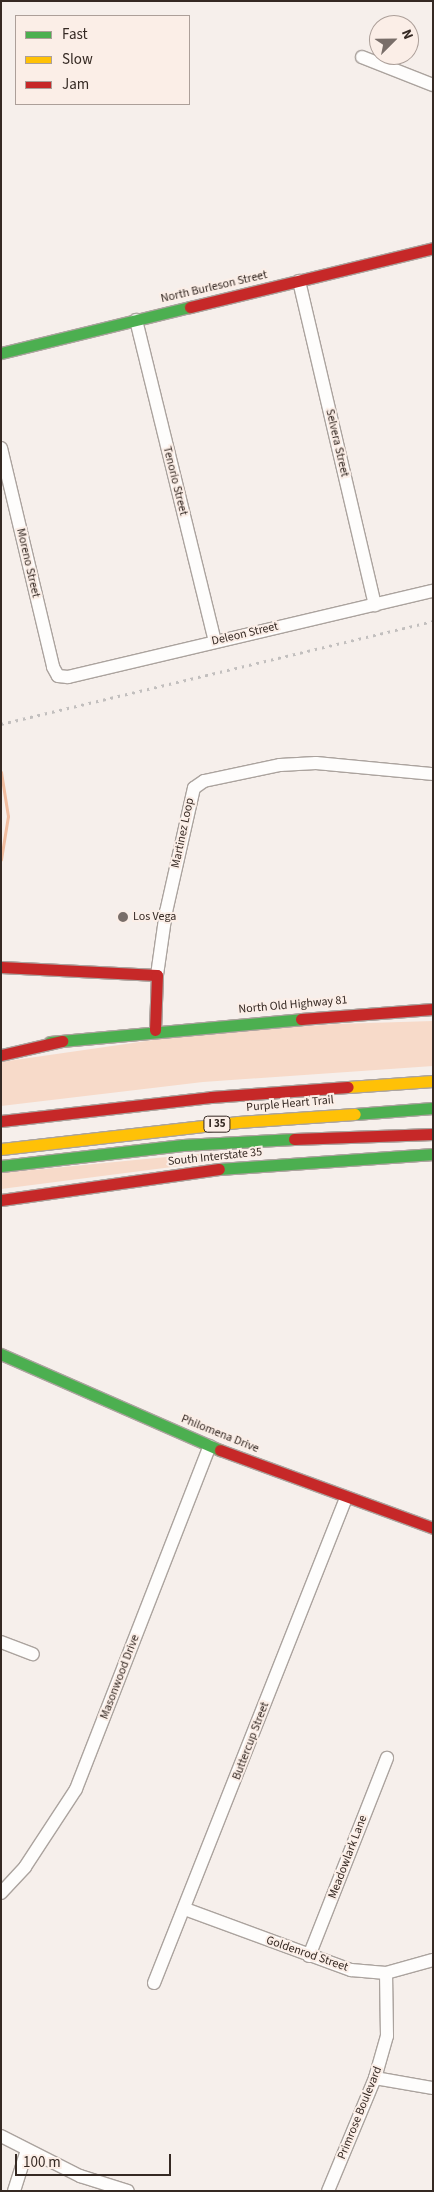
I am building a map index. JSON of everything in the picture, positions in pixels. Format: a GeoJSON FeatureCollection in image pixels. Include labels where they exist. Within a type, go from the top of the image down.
{"type":"FeatureCollection","features":[{"type":"Feature","properties":{"kind":"main road","name":"North Burleson Street"},"geometry":{"type":"LineString","coordinates":[[1,352],[433,248]]}},
{"type":"Feature","properties":{"kind":"main road"},"geometry":{"type":"LineString","coordinates":[[1,967],[156,974]]}},
{"type":"Feature","properties":{"kind":"main road","name":"Martinez Loop"},"geometry":{"type":"LineString","coordinates":[[155,1030],[156,974]]}},
{"type":"Feature","properties":{"kind":"main road","name":"North Old Highway 81"},"geometry":{"type":"LineString","coordinates":[[155,1030],[433,1009]]}},
{"type":"Feature","properties":{"kind":"main road"},"geometry":{"type":"LineString","coordinates":[[1,1045],[62,1041],[155,1030]]}},
{"type":"Feature","properties":{"kind":"main road"},"geometry":{"type":"LineString","coordinates":[[1,1055],[62,1041]]}},
{"type":"Feature","properties":{"kind":"main road","name":"Purple Heart Trail"},"geometry":{"type":"LineString","coordinates":[[1,1121],[211,1096],[433,1081]]}},
{"type":"Feature","properties":{"kind":"main road","name":"Purple Heart Trail"},"geometry":{"type":"LineString","coordinates":[[1,1149],[238,1122],[433,1108]]}},
{"type":"Feature","properties":{"kind":"main road"},"geometry":{"type":"LineString","coordinates":[[1,1166],[183,1146],[342,1136],[433,1134]]}},
{"type":"Feature","properties":{"kind":"main road","name":"South Interstate 35"},"geometry":{"type":"LineString","coordinates":[[1,1200],[212,1170],[433,1154]]}},
{"type":"Feature","properties":{"kind":"main road","name":"Philomena Drive"},"geometry":{"type":"LineString","coordinates":[[1,1354],[210,1446],[346,1498],[433,1528]]}},
{"type":"Feature","properties":{"kind":"street"},"geometry":{"type":"LineString","coordinates":[[362,57],[433,85]]}},
{"type":"Feature","properties":{"kind":"street","name":"Selvera Street"},"geometry":{"type":"LineString","coordinates":[[300,281],[375,605]]}},
{"type":"Feature","properties":{"kind":"street","name":"Tenorio Street"},"geometry":{"type":"LineString","coordinates":[[136,320],[214,641]]}},
{"type":"Feature","properties":{"kind":"street","name":"Moreno Street"},"geometry":{"type":"LineString","coordinates":[[1,448],[53,667],[58,676]]}},
{"type":"Feature","properties":{"kind":"street","name":"Deleon Street"},"geometry":{"type":"LineString","coordinates":[[58,676],[68,677],[214,641],[433,591]]}},
{"type":"Feature","properties":{"kind":"street","name":"Martinez Loop"},"geometry":{"type":"LineString","coordinates":[[156,974],[166,912],[194,788],[204,781],[280,764],[316,763],[433,774]]}},
{"type":"Feature","properties":{"kind":"street","name":"Masonwood Drive"},"geometry":{"type":"LineString","coordinates":[[1,1893],[25,1867],[76,1789],[210,1446]]}},
{"type":"Feature","properties":{"kind":"street","name":"Buttercup Street"},"geometry":{"type":"LineString","coordinates":[[154,1983],[185,1909],[346,1498]]}},
{"type":"Feature","properties":{"kind":"street"},"geometry":{"type":"LineString","coordinates":[[1,1642],[34,1654]]}},
{"type":"Feature","properties":{"kind":"street","name":"Meadowlark Lane"},"geometry":{"type":"LineString","coordinates":[[309,1956],[387,1758]]}},
{"type":"Feature","properties":{"kind":"street","name":"Goldenrod Street"},"geometry":{"type":"LineString","coordinates":[[185,1909],[351,1970],[386,1973],[433,1960]]}},
{"type":"Feature","properties":{"kind":"street","name":"Primrose Boulevard"},"geometry":{"type":"LineString","coordinates":[[328,2191],[375,2078],[388,2036],[386,1973]]}},
{"type":"Feature","properties":{"kind":"street"},"geometry":{"type":"LineString","coordinates":[[375,2078],[433,2088]]}},
{"type":"Feature","properties":{"kind":"street"},"geometry":{"type":"LineString","coordinates":[[1,2136],[80,2176],[128,2191]]}},
{"type":"Feature","properties":{"kind":"street"},"geometry":{"type":"LineString","coordinates":[[14,2191],[28,2150]]}},
{"type":"Feature","properties":{"kind":"shaded area"},"geometry":{"type":"Polygon","coordinates":[[[433,1021],[433,1066],[203,1082],[1,1106],[1,1062],[188,1035],[336,1024],[433,1021]]]}},
{"type":"Feature","properties":{"kind":"shaded area"},"geometry":{"type":"Polygon","coordinates":[[[208,1153],[211,1162],[1,1189],[1,1173],[208,1153]]]}},
{"type":"Feature","properties":{"kind":"waterway"},"geometry":{"type":"LineString","coordinates":[[1,772],[8,816],[1,859]]}},
{"type":"Feature","properties":{"kind":"railway"},"geometry":{"type":"LineString","coordinates":[[1,724],[433,621]]}},
{"type":"Feature","properties":{"kind":"traffic: fast"},"geometry":{"type":"LineString","coordinates":[[1,353],[190,307]]}},
{"type":"Feature","properties":{"kind":"traffic: fast"},"geometry":{"type":"LineString","coordinates":[[50,1042],[301,1019]]}},
{"type":"Feature","properties":{"kind":"traffic: fast"},"geometry":{"type":"LineString","coordinates":[[355,1114],[433,1108]]}},
{"type":"Feature","properties":{"kind":"traffic: fast"},"geometry":{"type":"LineString","coordinates":[[1,1166],[183,1145],[294,1139]]}},
{"type":"Feature","properties":{"kind":"traffic: fast"},"geometry":{"type":"LineString","coordinates":[[219,1169],[433,1154]]}},
{"type":"Feature","properties":{"kind":"traffic: fast"},"geometry":{"type":"LineString","coordinates":[[1,1354],[220,1450]]}},
{"type":"Feature","properties":{"kind":"traffic: slow"},"geometry":{"type":"LineString","coordinates":[[348,1087],[433,1081]]}},
{"type":"Feature","properties":{"kind":"traffic: slow"},"geometry":{"type":"LineString","coordinates":[[1,1149],[238,1122],[355,1114]]}},
{"type":"Feature","properties":{"kind":"traffic: jam"},"geometry":{"type":"LineString","coordinates":[[190,307],[433,248]]}},
{"type":"Feature","properties":{"kind":"traffic: jam"},"geometry":{"type":"LineString","coordinates":[[1,967],[157,975],[155,1030]]}},
{"type":"Feature","properties":{"kind":"traffic: jam"},"geometry":{"type":"LineString","coordinates":[[301,1019],[433,1009]]}},
{"type":"Feature","properties":{"kind":"traffic: jam"},"geometry":{"type":"LineString","coordinates":[[1,1055],[62,1041]]}},
{"type":"Feature","properties":{"kind":"traffic: jam"},"geometry":{"type":"LineString","coordinates":[[1,1121],[211,1097],[348,1087]]}},
{"type":"Feature","properties":{"kind":"traffic: jam"},"geometry":{"type":"LineString","coordinates":[[294,1139],[433,1134]]}},
{"type":"Feature","properties":{"kind":"traffic: jam"},"geometry":{"type":"LineString","coordinates":[[1,1200],[219,1169]]}},
{"type":"Feature","properties":{"kind":"traffic: jam"},"geometry":{"type":"LineString","coordinates":[[220,1450],[433,1528]]}},
{"type":"Feature","properties":{"kind":"place","name":"Los Vega"},"geometry":{"type":"Point","coordinates":[123,917]}}]}
